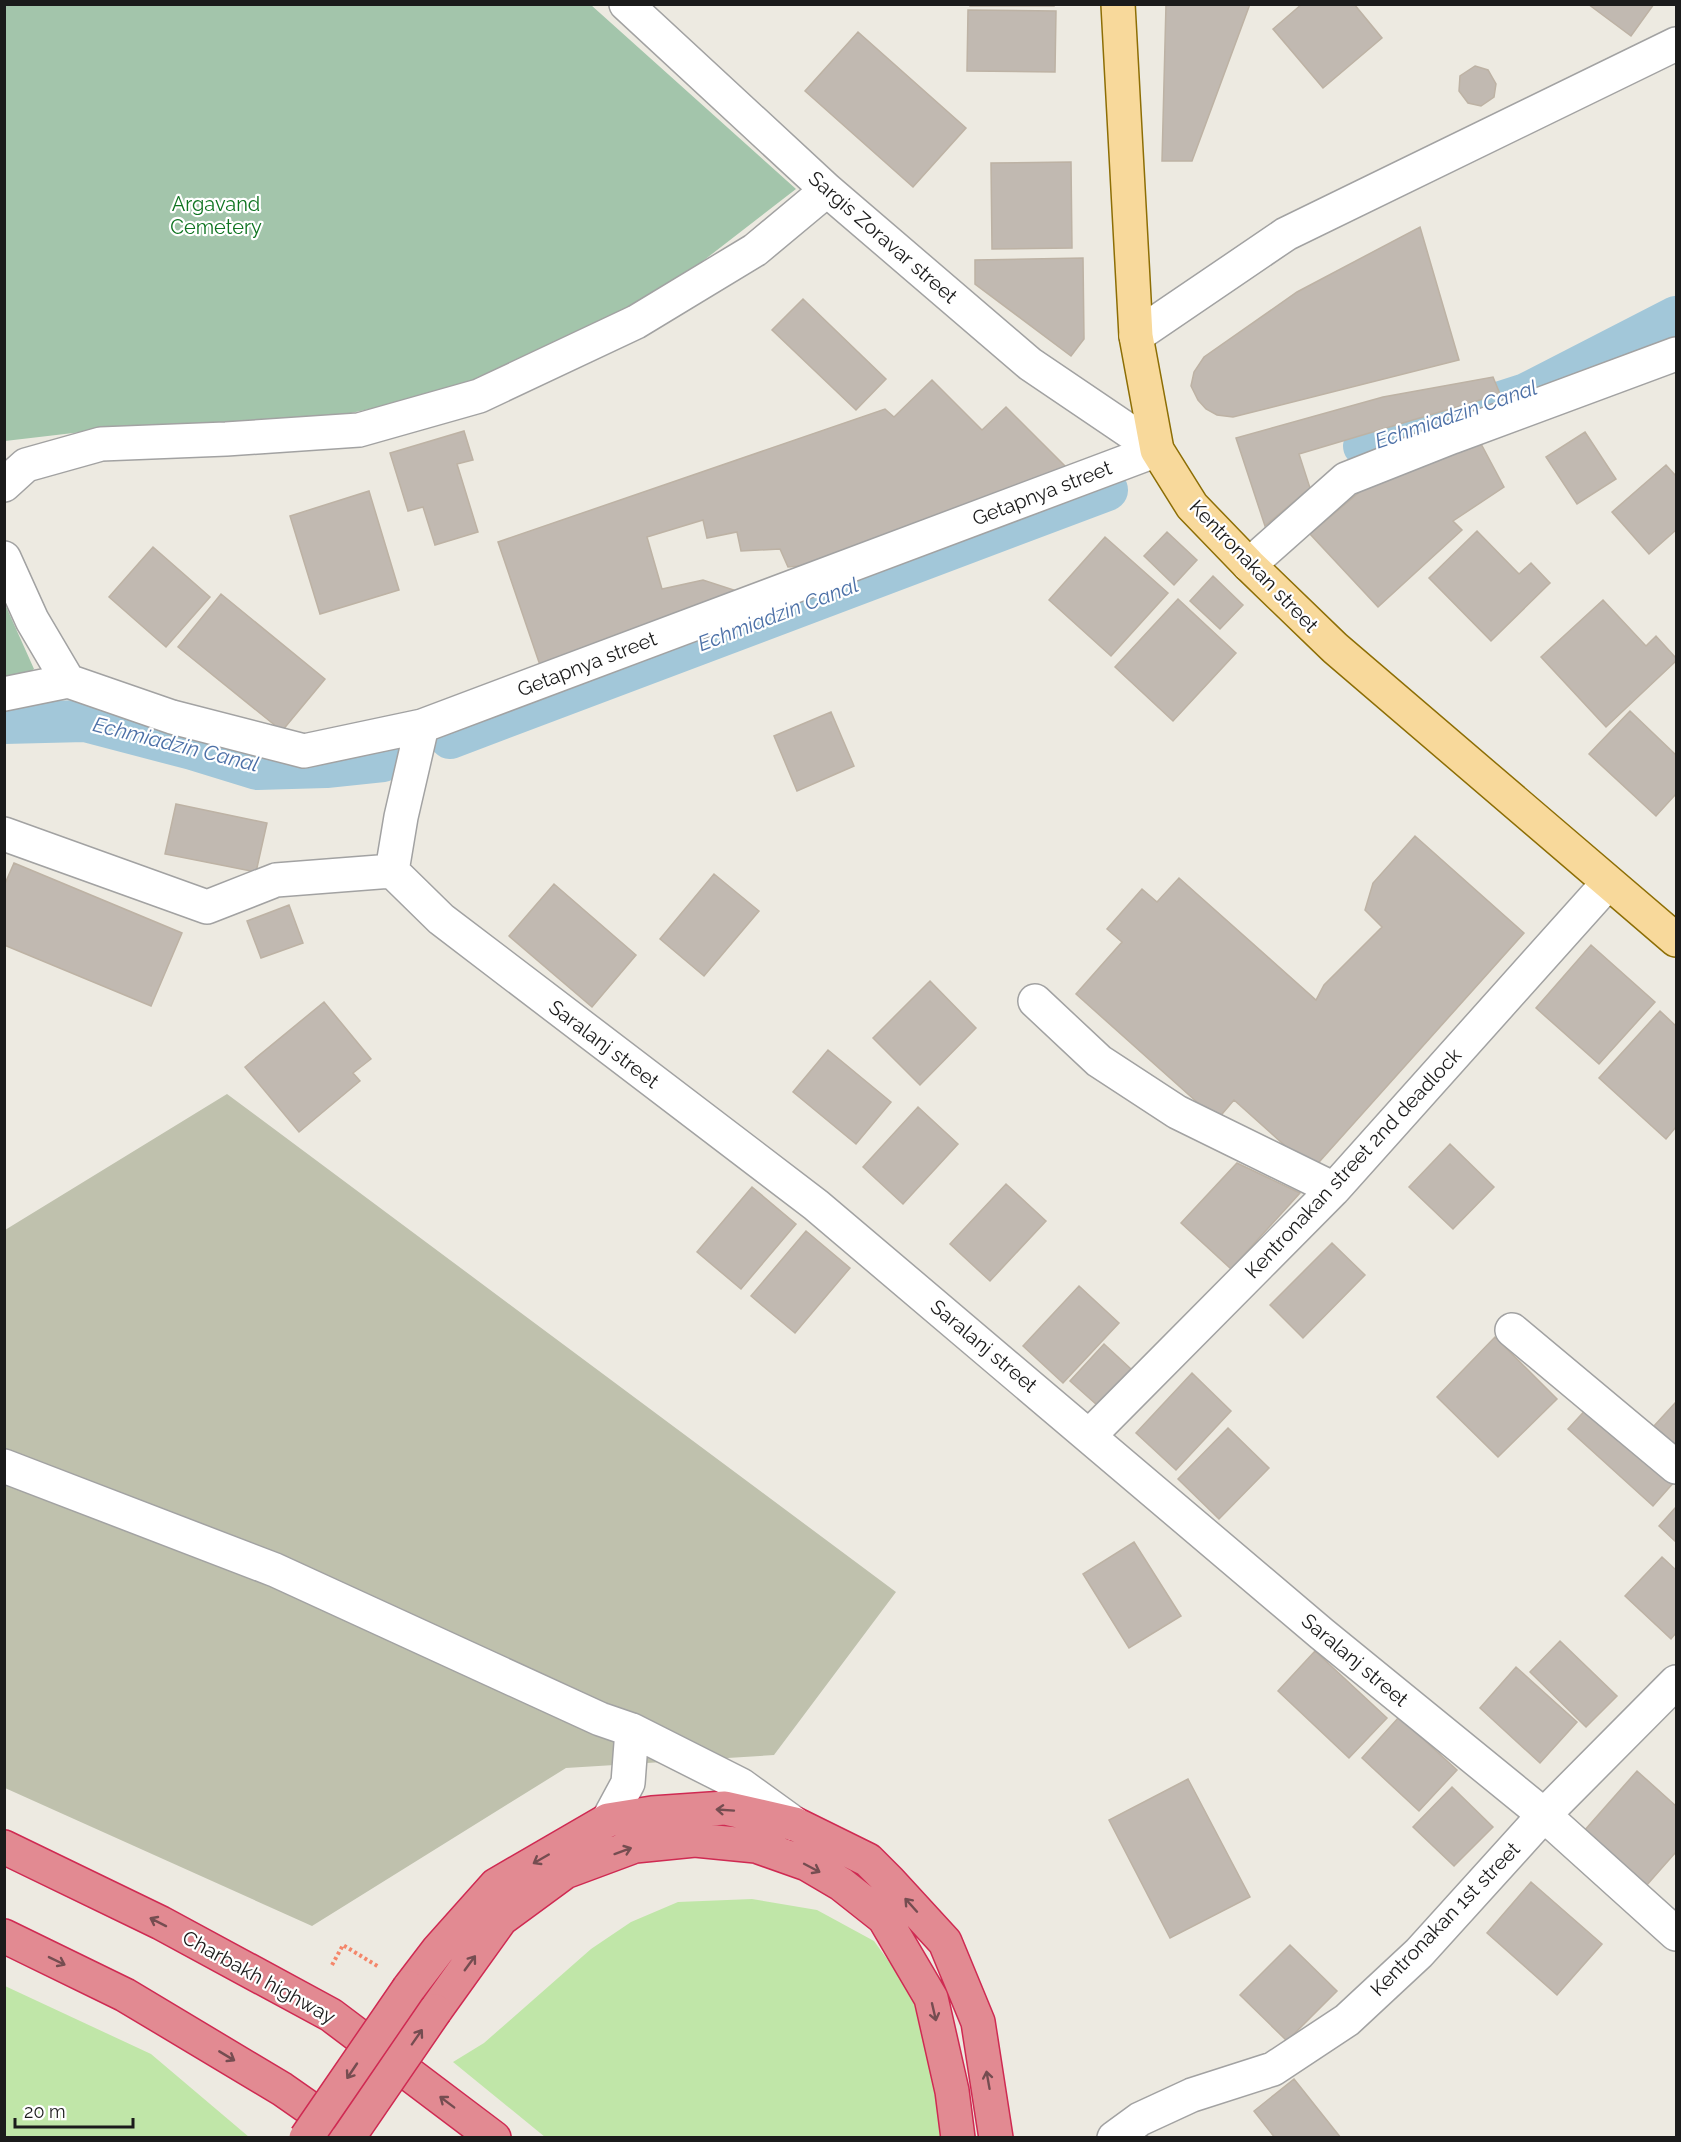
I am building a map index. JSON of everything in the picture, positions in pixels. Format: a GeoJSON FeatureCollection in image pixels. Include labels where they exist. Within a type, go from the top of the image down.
{"type":"FeatureCollection","features":[{"type":"Feature","properties":{"kind":"highway"},"geometry":{"type":"LineString","coordinates":[[306,2138],[409,1988],[438,1950],[496,1885],[608,1820],[652,1813],[725,1808],[795,1824],[868,1860],[945,1942],[978,2022],[996,2138]]}},
{"type":"Feature","properties":{"kind":"highway"},"geometry":{"type":"LineString","coordinates":[[4,1936],[125,1995],[282,2089],[350,2138],[435,2011],[501,1919],[565,1872],[635,1846],[695,1840],[756,1846],[807,1864],[841,1884],[884,1918],[931,1998],[952,2091],[958,2138]]}},
{"type":"Feature","properties":{"kind":"highway","name":"Charbakh highway"},"geometry":{"type":"LineString","coordinates":[[4,1847],[161,1923],[331,2015],[494,2138]]}},
{"type":"Feature","properties":{"kind":"main road","name":"Kentronakan street"},"geometry":{"type":"LineString","coordinates":[[1118,4],[1136,336],[1157,450],[1192,506],[1249,565],[1342,654],[1677,940]]}},
{"type":"Feature","properties":{"kind":"street","name":"Sargis Zoravar street"},"geometry":{"type":"LineString","coordinates":[[626,4],[827,190],[1030,364],[1157,450]]}},
{"type":"Feature","properties":{"kind":"street"},"geometry":{"type":"LineString","coordinates":[[1136,336],[1286,234],[1677,44]]}},
{"type":"Feature","properties":{"kind":"street"},"geometry":{"type":"LineString","coordinates":[[4,485],[26,465],[101,444],[359,430],[479,396],[636,322],[755,250],[827,190]]}},
{"type":"Feature","properties":{"kind":"street"},"geometry":{"type":"LineString","coordinates":[[1249,565],[1346,479],[1677,354]]}},
{"type":"Feature","properties":{"kind":"street","name":"Getapnya street"},"geometry":{"type":"LineString","coordinates":[[68,681],[172,717],[304,751],[422,726],[1157,450]]}},
{"type":"Feature","properties":{"kind":"street"},"geometry":{"type":"LineString","coordinates":[[4,558],[32,620],[68,681],[4,694]]}},
{"type":"Feature","properties":{"kind":"street"},"geometry":{"type":"LineString","coordinates":[[4,834],[207,906],[276,880],[392,871],[401,817],[422,726]]}},
{"type":"Feature","properties":{"kind":"street","name":"Saralanj street"},"geometry":{"type":"LineString","coordinates":[[392,871],[441,919],[816,1205],[1322,1634],[1544,1815],[1677,1934]]}},
{"type":"Feature","properties":{"kind":"street","name":"Kentronakan street 2nd deadlock"},"geometry":{"type":"LineString","coordinates":[[1090,1435],[1334,1189],[1608,883]]}},
{"type":"Feature","properties":{"kind":"street"},"geometry":{"type":"LineString","coordinates":[[1035,1001],[1099,1061],[1177,1112],[1334,1189]]}},
{"type":"Feature","properties":{"kind":"street"},"geometry":{"type":"LineString","coordinates":[[1512,1329],[1677,1467]]}},
{"type":"Feature","properties":{"kind":"street"},"geometry":{"type":"LineString","coordinates":[[4,1466],[275,1570],[600,1719],[632,1730],[741,1785],[795,1824]]}},
{"type":"Feature","properties":{"kind":"street","name":"Kentronakan 1st street"},"geometry":{"type":"LineString","coordinates":[[1114,2138],[1140,2119],[1192,2095],[1273,2069],[1347,2020],[1419,1953],[1544,1815],[1677,1682]]}},
{"type":"Feature","properties":{"kind":"street"},"geometry":{"type":"LineString","coordinates":[[608,1820],[628,1783],[632,1730]]}},
{"type":"Feature","properties":{"kind":"path"},"geometry":{"type":"LineString","coordinates":[[332,1965],[343,1945],[381,1968]]}},
{"type":"Feature","properties":{"kind":"shaded area"},"geometry":{"type":"Polygon","coordinates":[[[227,1094],[896,1592],[774,1755],[566,1768],[312,1926],[5,1788],[5,1230],[227,1094]]]}},
{"type":"Feature","properties":{"kind":"green space","name":"Argavand Cemetery"},"geometry":{"type":"Polygon","coordinates":[[[4,5],[591,5],[796,189],[690,271],[590,330],[469,387],[306,423],[116,428],[5,441],[4,5]]]}},
{"type":"Feature","properties":{"kind":"green space"},"geometry":{"type":"Polygon","coordinates":[[[4,602],[34,669],[5,688],[4,688],[4,602]]]}},
{"type":"Feature","properties":{"kind":"green space"},"geometry":{"type":"Polygon","coordinates":[[[752,1899],[817,1910],[874,1941],[914,1996],[946,2137],[545,2137],[453,2062],[484,2043],[591,1949],[631,1922],[678,1902],[752,1899]]]}},
{"type":"Feature","properties":{"kind":"green space"},"geometry":{"type":"Polygon","coordinates":[[[5,1986],[151,2054],[249,2137],[5,2137],[5,1986]]]}},
{"type":"Feature","properties":{"kind":"building"},"geometry":{"type":"Polygon","coordinates":[[[970,4],[1054,4],[1054,6],[970,6],[970,4]]]}},
{"type":"Feature","properties":{"kind":"building"},"geometry":{"type":"Polygon","coordinates":[[[1166,4],[1250,4],[1192,161],[1162,161],[1166,4]]]}},
{"type":"Feature","properties":{"kind":"building"},"geometry":{"type":"Polygon","coordinates":[[[1302,4],[1354,4],[1382,38],[1323,88],[1273,29],[1302,4]]]}},
{"type":"Feature","properties":{"kind":"building"},"geometry":{"type":"Polygon","coordinates":[[[1588,4],[1654,4],[1631,36],[1588,4]]]}},
{"type":"Feature","properties":{"kind":"building"},"geometry":{"type":"Polygon","coordinates":[[[968,10],[1056,11],[1055,72],[967,71],[968,10]]]}},
{"type":"Feature","properties":{"kind":"building"},"geometry":{"type":"Polygon","coordinates":[[[858,32],[966,128],[913,187],[805,91],[858,32]]]}},
{"type":"Feature","properties":{"kind":"building"},"geometry":{"type":"Polygon","coordinates":[[[1475,66],[1488,70],[1496,84],[1494,97],[1481,106],[1468,103],[1459,91],[1460,76],[1475,66]]]}},
{"type":"Feature","properties":{"kind":"building"},"geometry":{"type":"Polygon","coordinates":[[[1071,162],[1072,248],[992,249],[991,163],[1071,162]]]}},
{"type":"Feature","properties":{"kind":"building"},"geometry":{"type":"Polygon","coordinates":[[[1420,227],[1459,360],[1233,417],[1217,415],[1206,409],[1198,400],[1191,386],[1194,372],[1204,357],[1297,292],[1420,227]]]}},
{"type":"Feature","properties":{"kind":"building"},"geometry":{"type":"Polygon","coordinates":[[[1083,258],[1084,339],[1071,356],[975,284],[975,260],[1083,258]]]}},
{"type":"Feature","properties":{"kind":"building"},"geometry":{"type":"Polygon","coordinates":[[[803,299],[886,379],[856,410],[772,330],[803,299]]]}},
{"type":"Feature","properties":{"kind":"building"},"geometry":{"type":"Polygon","coordinates":[[[1493,377],[1500,394],[1299,454],[1310,488],[1265,526],[1236,438],[1383,397],[1493,377]]]}},
{"type":"Feature","properties":{"kind":"building"},"geometry":{"type":"Polygon","coordinates":[[[932,380],[982,430],[1006,407],[1066,467],[837,563],[788,567],[780,549],[741,551],[737,532],[707,538],[703,520],[647,537],[662,589],[703,580],[734,590],[739,601],[542,671],[498,542],[885,409],[894,417],[932,380]]]}},
{"type":"Feature","properties":{"kind":"building"},"geometry":{"type":"Polygon","coordinates":[[[464,431],[473,460],[457,464],[478,532],[435,545],[423,507],[408,511],[390,453],[464,431]]]}},
{"type":"Feature","properties":{"kind":"building"},"geometry":{"type":"Polygon","coordinates":[[[1585,432],[1616,479],[1577,504],[1546,457],[1585,432]]]}},
{"type":"Feature","properties":{"kind":"building"},"geometry":{"type":"Polygon","coordinates":[[[1479,440],[1504,487],[1453,521],[1462,530],[1378,607],[1310,534],[1377,477],[1479,440]]]}},
{"type":"Feature","properties":{"kind":"building"},"geometry":{"type":"Polygon","coordinates":[[[1666,465],[1676,476],[1676,530],[1649,554],[1612,512],[1666,465]]]}},
{"type":"Feature","properties":{"kind":"building"},"geometry":{"type":"Polygon","coordinates":[[[369,491],[399,590],[320,614],[290,516],[369,491]]]}},
{"type":"Feature","properties":{"kind":"building"},"geometry":{"type":"Polygon","coordinates":[[[1477,531],[1519,574],[1531,563],[1550,583],[1491,641],[1429,578],[1477,531]]]}},
{"type":"Feature","properties":{"kind":"building"},"geometry":{"type":"Polygon","coordinates":[[[1167,532],[1197,560],[1174,585],[1144,556],[1167,532]]]}},
{"type":"Feature","properties":{"kind":"building"},"geometry":{"type":"Polygon","coordinates":[[[1105,537],[1168,593],[1111,656],[1049,600],[1105,537]]]}},
{"type":"Feature","properties":{"kind":"building"},"geometry":{"type":"Polygon","coordinates":[[[153,547],[210,597],[166,647],[109,597],[153,547]]]}},
{"type":"Feature","properties":{"kind":"building"},"geometry":{"type":"Polygon","coordinates":[[[1213,576],[1243,605],[1220,629],[1190,601],[1213,576]]]}},
{"type":"Feature","properties":{"kind":"building"},"geometry":{"type":"Polygon","coordinates":[[[221,594],[325,679],[282,731],[178,647],[221,594]]]}},
{"type":"Feature","properties":{"kind":"building"},"geometry":{"type":"Polygon","coordinates":[[[1178,599],[1236,653],[1173,721],[1115,667],[1178,599]]]}},
{"type":"Feature","properties":{"kind":"building"},"geometry":{"type":"Polygon","coordinates":[[[1603,600],[1646,646],[1656,636],[1676,658],[1676,661],[1606,727],[1541,657],[1603,600]]]}},
{"type":"Feature","properties":{"kind":"building"},"geometry":{"type":"Polygon","coordinates":[[[1630,711],[1676,755],[1676,794],[1656,816],[1589,754],[1630,711]]]}},
{"type":"Feature","properties":{"kind":"building"},"geometry":{"type":"Polygon","coordinates":[[[831,712],[854,766],[797,791],[774,736],[831,712]]]}},
{"type":"Feature","properties":{"kind":"building"},"geometry":{"type":"Polygon","coordinates":[[[176,804],[267,823],[256,872],[165,854],[176,804]]]}},
{"type":"Feature","properties":{"kind":"building"},"geometry":{"type":"Polygon","coordinates":[[[1415,836],[1524,933],[1312,1170],[1234,1100],[1217,1120],[1076,994],[1122,942],[1107,929],[1142,889],[1157,902],[1179,878],[1316,1000],[1324,985],[1382,927],[1365,910],[1373,883],[1415,836]]]}},
{"type":"Feature","properties":{"kind":"building"},"geometry":{"type":"Polygon","coordinates":[[[14,863],[182,933],[151,1006],[4,945],[4,886],[14,863]]]}},
{"type":"Feature","properties":{"kind":"building"},"geometry":{"type":"Polygon","coordinates":[[[714,874],[759,911],[704,976],[660,939],[714,874]]]}},
{"type":"Feature","properties":{"kind":"building"},"geometry":{"type":"Polygon","coordinates":[[[554,884],[636,955],[592,1007],[509,936],[554,884]]]}},
{"type":"Feature","properties":{"kind":"building"},"geometry":{"type":"Polygon","coordinates":[[[289,905],[303,943],[261,958],[247,921],[289,905]]]}},
{"type":"Feature","properties":{"kind":"building"},"geometry":{"type":"Polygon","coordinates":[[[1591,945],[1655,1002],[1599,1064],[1536,1008],[1591,945]]]}},
{"type":"Feature","properties":{"kind":"building"},"geometry":{"type":"Polygon","coordinates":[[[930,981],[976,1028],[920,1085],[873,1038],[930,981]]]}},
{"type":"Feature","properties":{"kind":"building"},"geometry":{"type":"Polygon","coordinates":[[[324,1002],[371,1059],[353,1073],[360,1081],[299,1132],[245,1067],[324,1002]]]}},
{"type":"Feature","properties":{"kind":"building"},"geometry":{"type":"Polygon","coordinates":[[[1660,1011],[1676,1026],[1676,1127],[1666,1139],[1599,1078],[1660,1011]]]}},
{"type":"Feature","properties":{"kind":"building"},"geometry":{"type":"Polygon","coordinates":[[[828,1050],[891,1102],[856,1144],[793,1092],[828,1050]]]}},
{"type":"Feature","properties":{"kind":"building"},"geometry":{"type":"Polygon","coordinates":[[[918,1107],[958,1144],[903,1204],[863,1167],[918,1107]]]}},
{"type":"Feature","properties":{"kind":"building"},"geometry":{"type":"Polygon","coordinates":[[[1450,1144],[1494,1187],[1453,1229],[1409,1187],[1450,1144]]]}},
{"type":"Feature","properties":{"kind":"building"},"geometry":{"type":"Polygon","coordinates":[[[1237,1163],[1300,1193],[1231,1269],[1181,1223],[1237,1163]]]}},
{"type":"Feature","properties":{"kind":"building"},"geometry":{"type":"Polygon","coordinates":[[[1006,1184],[1046,1221],[990,1281],[950,1244],[1006,1184]]]}},
{"type":"Feature","properties":{"kind":"building"},"geometry":{"type":"Polygon","coordinates":[[[752,1187],[796,1224],[741,1289],[697,1252],[752,1187]]]}},
{"type":"Feature","properties":{"kind":"building"},"geometry":{"type":"Polygon","coordinates":[[[806,1231],[850,1268],[795,1333],[751,1296],[806,1231]]]}},
{"type":"Feature","properties":{"kind":"building"},"geometry":{"type":"Polygon","coordinates":[[[1332,1243],[1365,1275],[1303,1338],[1270,1305],[1332,1243]]]}},
{"type":"Feature","properties":{"kind":"building"},"geometry":{"type":"Polygon","coordinates":[[[1079,1286],[1119,1323],[1063,1383],[1023,1346],[1079,1286]]]}},
{"type":"Feature","properties":{"kind":"building"},"geometry":{"type":"Polygon","coordinates":[[[1495,1337],[1557,1399],[1498,1457],[1437,1397],[1495,1337]]]}},
{"type":"Feature","properties":{"kind":"building"},"geometry":{"type":"Polygon","coordinates":[[[1104,1344],[1131,1369],[1097,1405],[1070,1381],[1104,1344]]]}},
{"type":"Feature","properties":{"kind":"building"},"geometry":{"type":"Polygon","coordinates":[[[1192,1373],[1231,1411],[1176,1470],[1136,1433],[1192,1373]]]}},
{"type":"Feature","properties":{"kind":"building"},"geometry":{"type":"Polygon","coordinates":[[[1676,1402],[1676,1446],[1654,1426],[1676,1402]]]}},
{"type":"Feature","properties":{"kind":"building"},"geometry":{"type":"Polygon","coordinates":[[[1590,1405],[1675,1481],[1653,1506],[1568,1429],[1590,1405]]]}},
{"type":"Feature","properties":{"kind":"building"},"geometry":{"type":"Polygon","coordinates":[[[1228,1428],[1269,1468],[1219,1519],[1178,1479],[1228,1428]]]}},
{"type":"Feature","properties":{"kind":"building"},"geometry":{"type":"Polygon","coordinates":[[[1676,1507],[1676,1542],[1659,1526],[1676,1507]]]}},
{"type":"Feature","properties":{"kind":"building"},"geometry":{"type":"Polygon","coordinates":[[[1134,1542],[1181,1616],[1129,1648],[1083,1574],[1134,1542]]]}},
{"type":"Feature","properties":{"kind":"building"},"geometry":{"type":"Polygon","coordinates":[[[1662,1557],[1676,1570],[1676,1633],[1671,1639],[1625,1596],[1662,1557]]]}},
{"type":"Feature","properties":{"kind":"building"},"geometry":{"type":"Polygon","coordinates":[[[1560,1641],[1617,1696],[1586,1727],[1530,1672],[1560,1641]]]}},
{"type":"Feature","properties":{"kind":"building"},"geometry":{"type":"Polygon","coordinates":[[[1315,1651],[1387,1718],[1349,1758],[1278,1691],[1315,1651]]]}},
{"type":"Feature","properties":{"kind":"building"},"geometry":{"type":"Polygon","coordinates":[[[1516,1667],[1577,1722],[1540,1763],[1480,1708],[1516,1667]]]}},
{"type":"Feature","properties":{"kind":"building"},"geometry":{"type":"Polygon","coordinates":[[[1399,1717],[1457,1770],[1419,1811],[1362,1758],[1399,1717]]]}},
{"type":"Feature","properties":{"kind":"building"},"geometry":{"type":"Polygon","coordinates":[[[1637,1771],[1676,1806],[1676,1852],[1646,1886],[1584,1831],[1637,1771]]]}},
{"type":"Feature","properties":{"kind":"building"},"geometry":{"type":"Polygon","coordinates":[[[1188,1779],[1250,1897],[1170,1938],[1109,1820],[1188,1779]]]}},
{"type":"Feature","properties":{"kind":"building"},"geometry":{"type":"Polygon","coordinates":[[[1452,1787],[1493,1827],[1454,1866],[1413,1827],[1452,1787]]]}},
{"type":"Feature","properties":{"kind":"building"},"geometry":{"type":"Polygon","coordinates":[[[1531,1882],[1602,1944],[1557,1995],[1487,1933],[1531,1882]]]}},
{"type":"Feature","properties":{"kind":"building"},"geometry":{"type":"Polygon","coordinates":[[[1290,1945],[1337,1991],[1287,2041],[1240,1995],[1290,1945]]]}},
{"type":"Feature","properties":{"kind":"building"},"geometry":{"type":"Polygon","coordinates":[[[1294,2079],[1341,2138],[1275,2138],[1254,2111],[1294,2079]]]}},
{"type":"Feature","properties":{"kind":"waterway","name":"Echmiadzin Canal"},"geometry":{"type":"LineString","coordinates":[[1364,446],[1526,394],[1676,317]]}},
{"type":"Feature","properties":{"kind":"waterway","name":"Echmiadzin Canal"},"geometry":{"type":"LineString","coordinates":[[450,738],[1107,490]]}},
{"type":"Feature","properties":{"kind":"waterway","name":"Echmiadzin Canal"},"geometry":{"type":"LineString","coordinates":[[4,723],[85,721],[257,769],[326,767],[383,761]]}}]}
